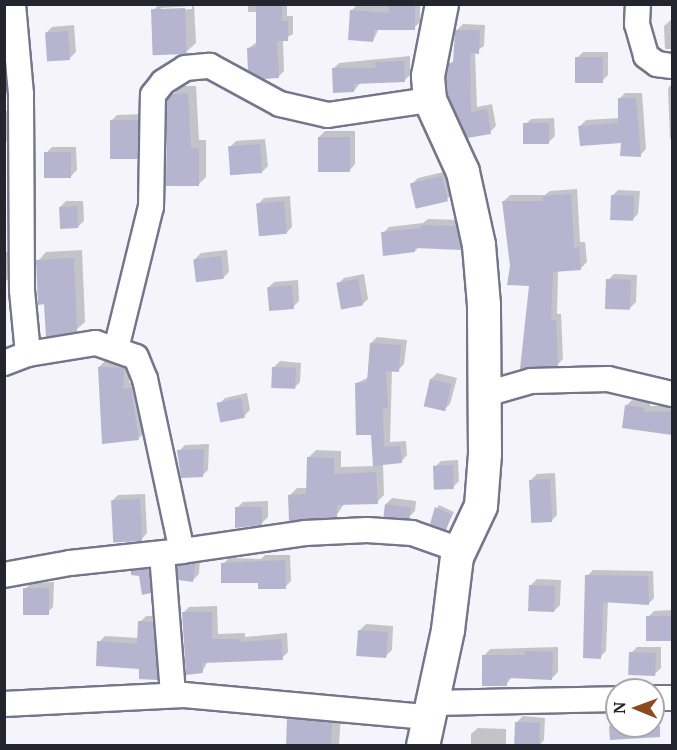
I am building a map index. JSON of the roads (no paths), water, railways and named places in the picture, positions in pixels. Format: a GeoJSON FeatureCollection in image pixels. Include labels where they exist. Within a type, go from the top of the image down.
{"type":"FeatureCollection","features":[{"type":"Feature","properties":{"kind":"main road"},"geometry":{"type":"LineString","coordinates":[[427,722],[460,550],[481,506],[486,393],[478,245],[463,172],[430,100],[428,76],[442,4]]}},
{"type":"Feature","properties":{"kind":"street"},"geometry":{"type":"LineString","coordinates":[[13,4],[21,94],[22,290],[28,354]]}},
{"type":"Feature","properties":{"kind":"street"},"geometry":{"type":"LineString","coordinates":[[638,4],[637,24],[646,56],[657,64],[672,66]]}},
{"type":"Feature","properties":{"kind":"street"},"geometry":{"type":"LineString","coordinates":[[116,349],[152,207],[153,94],[163,82],[185,68],[210,66],[280,104],[328,115],[430,100]]}},
{"type":"Feature","properties":{"kind":"street"},"geometry":{"type":"LineString","coordinates":[[4,363],[28,354],[96,343],[136,357],[145,379],[172,553],[172,695]]}},
{"type":"Feature","properties":{"kind":"street"},"geometry":{"type":"LineString","coordinates":[[486,393],[531,381],[608,379],[672,394]]}},
{"type":"Feature","properties":{"kind":"street"},"geometry":{"type":"LineString","coordinates":[[4,575],[70,563],[172,553],[305,533],[367,530],[412,533],[460,550]]}},
{"type":"Feature","properties":{"kind":"street"},"geometry":{"type":"LineString","coordinates":[[4,704],[172,695],[427,722],[605,700]]}}]}
